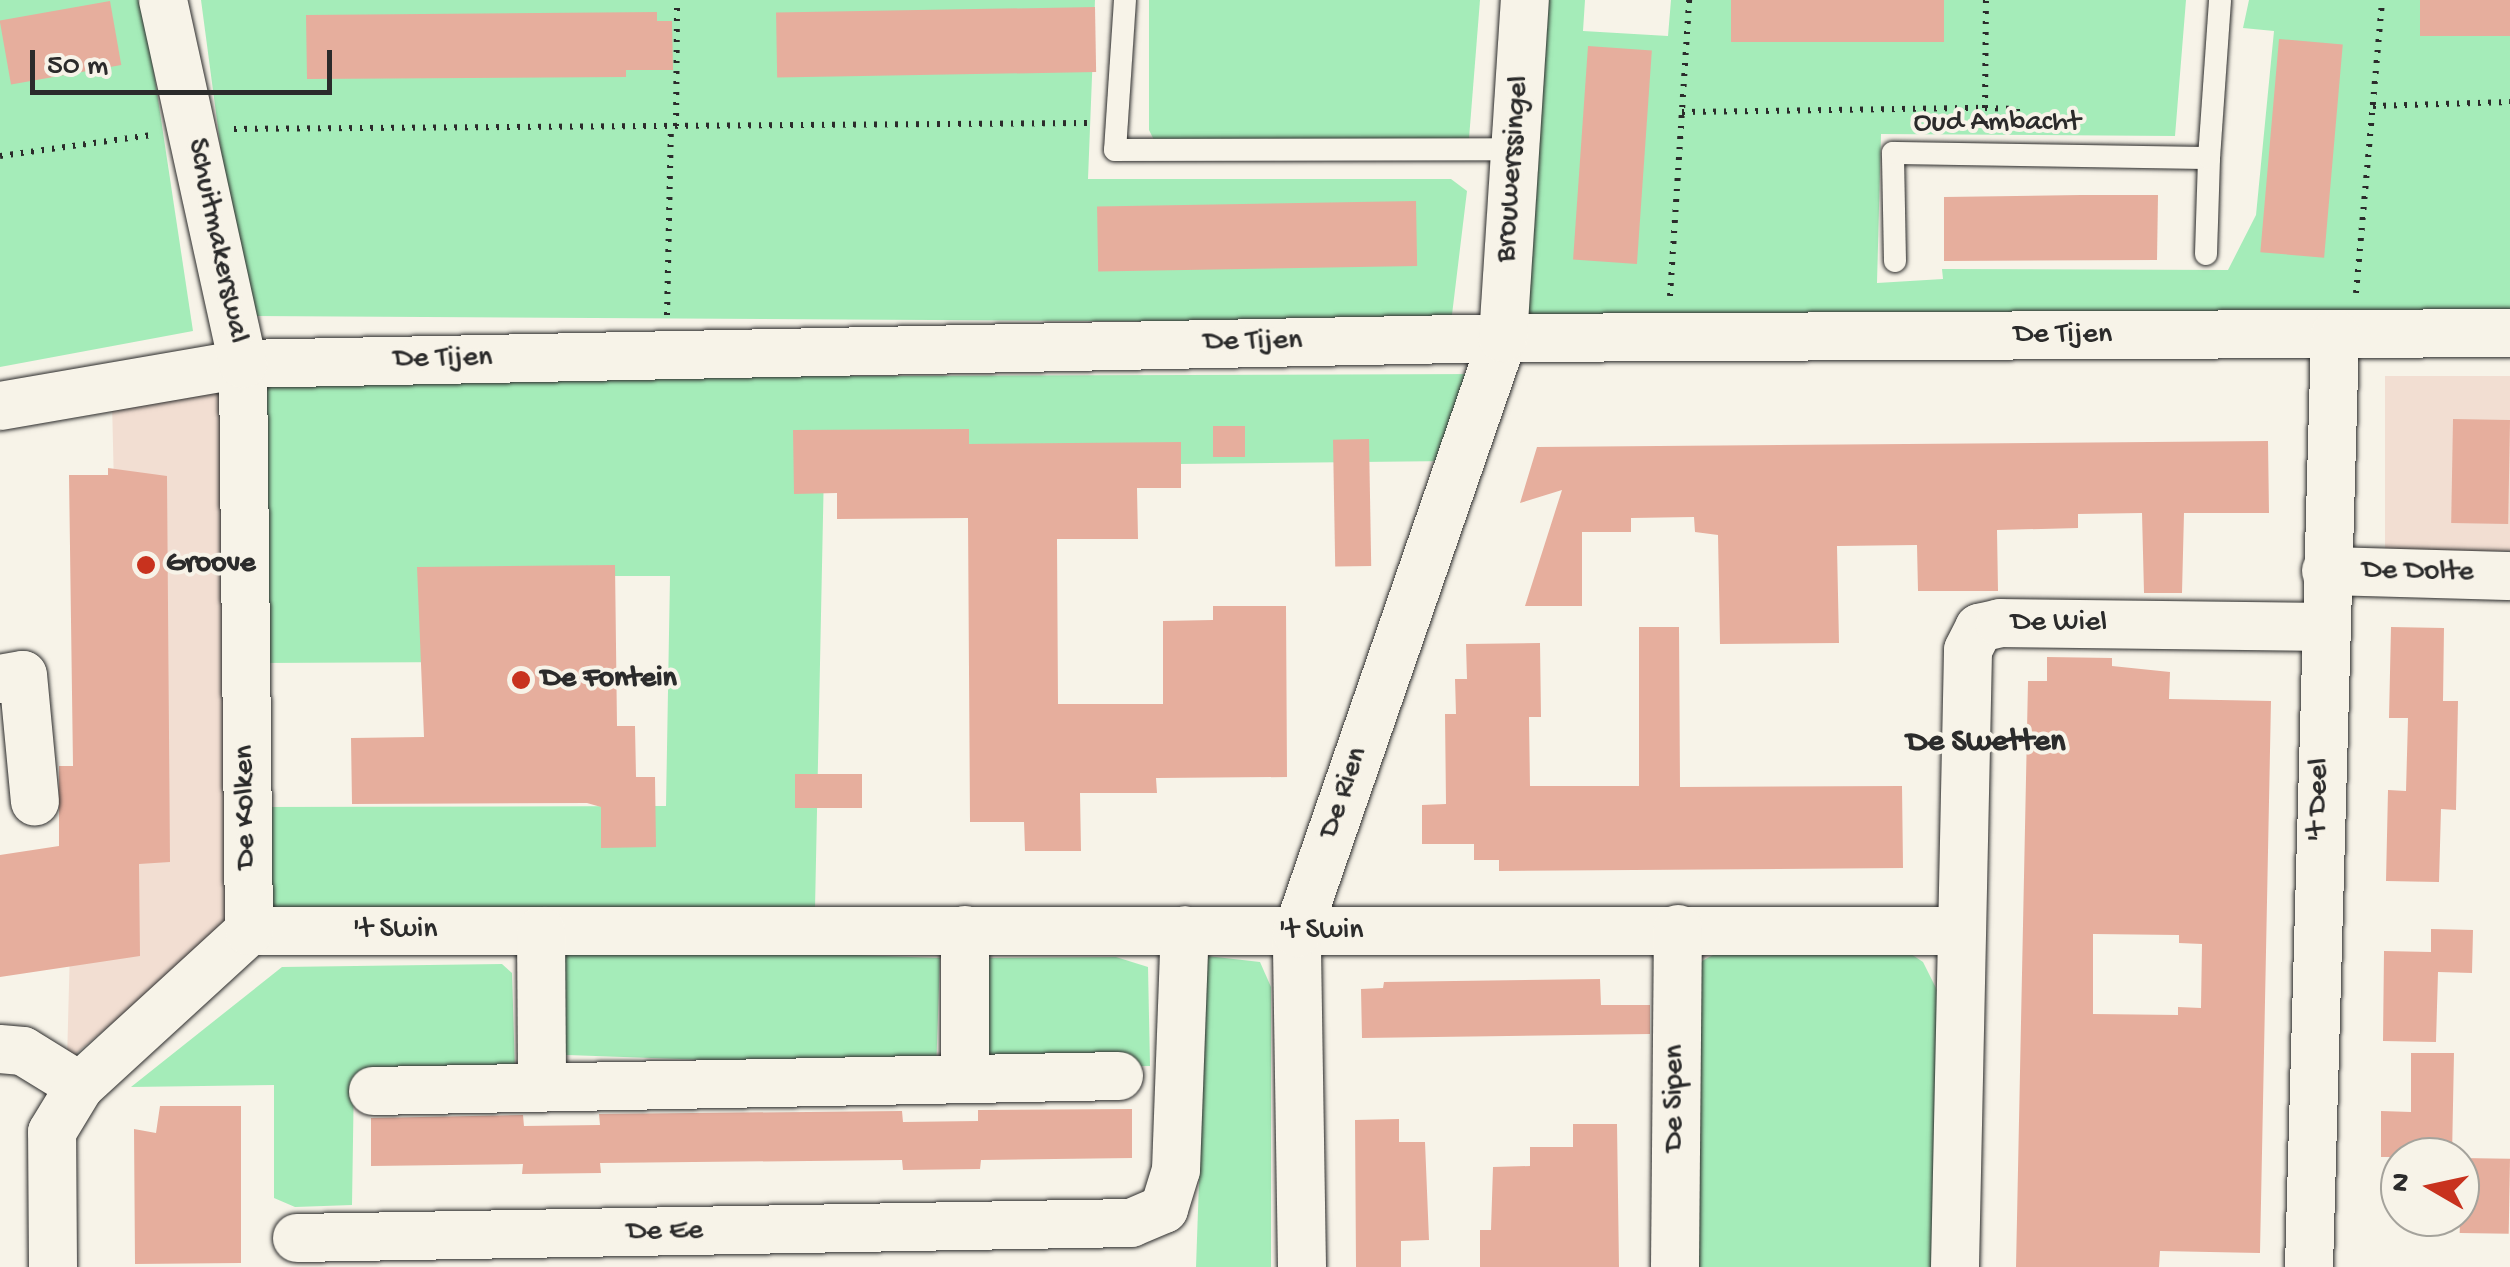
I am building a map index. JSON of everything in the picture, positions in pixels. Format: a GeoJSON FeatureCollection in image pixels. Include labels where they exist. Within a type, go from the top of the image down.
{"type":"FeatureCollection","features":[{"type":"Feature","properties":{"kind":"street","name":"Schuitmakerswal"},"geometry":{"type":"LineString","coordinates":[[164,0],[243,364]]}},
{"type":"Feature","properties":{"kind":"street","name":"Brouwerssingel"},"geometry":{"type":"LineString","coordinates":[[1503,338],[1524,0]]}},
{"type":"Feature","properties":{"kind":"street","name":"De Tijen"},"geometry":{"type":"LineString","coordinates":[[0,406],[243,364],[1503,338],[2510,333]]}},
{"type":"Feature","properties":{"kind":"street","name":"'t Deel"},"geometry":{"type":"LineString","coordinates":[[2309,1267],[2326,571],[2343,334]]}},
{"type":"Feature","properties":{"kind":"street","name":"De Rien"},"geometry":{"type":"LineString","coordinates":[[1302,1267],[1296,933],[1503,338]]}},
{"type":"Feature","properties":{"kind":"street","name":"De Kolken"},"geometry":{"type":"LineString","coordinates":[[243,364],[248,931]]}},
{"type":"Feature","properties":{"kind":"street","name":"De Dolte"},"geometry":{"type":"LineString","coordinates":[[2326,571],[2510,576]]}},
{"type":"Feature","properties":{"kind":"street","name":"De Wiel"},"geometry":{"type":"LineString","coordinates":[[1955,1267],[1968,650],[1979,628],[2000,623],[2324,626]]}},
{"type":"Feature","properties":{"kind":"street"},"geometry":{"type":"LineString","coordinates":[[0,680],[23,676],[35,801]]}},
{"type":"Feature","properties":{"kind":"street","name":"'t Swin"},"geometry":{"type":"LineString","coordinates":[[248,931],[1296,933],[1678,929]]}},
{"type":"Feature","properties":{"kind":"street"},"geometry":{"type":"LineString","coordinates":[[1678,929],[1960,931]]}},
{"type":"Feature","properties":{"kind":"street","name":"De Sipen"},"geometry":{"type":"LineString","coordinates":[[1675,1267],[1678,929]]}},
{"type":"Feature","properties":{"kind":"street"},"geometry":{"type":"LineString","coordinates":[[541,930],[542,1087]]}},
{"type":"Feature","properties":{"kind":"street"},"geometry":{"type":"LineString","coordinates":[[964,930],[965,1079]]}},
{"type":"Feature","properties":{"kind":"street","name":"De Ee"},"geometry":{"type":"LineString","coordinates":[[297,1238],[1033,1248],[1131,1223],[1164,1209],[1176,1170],[1185,930]]}},
{"type":"Feature","properties":{"kind":"street"},"geometry":{"type":"LineString","coordinates":[[53,1267],[52,1132],[80,1086],[248,931]]}},
{"type":"Feature","properties":{"kind":"street"},"geometry":{"type":"LineString","coordinates":[[0,1049],[23,1051],[80,1086]]}},
{"type":"Feature","properties":{"kind":"street"},"geometry":{"type":"LineString","coordinates":[[373,1090],[1118,1076]]}},
{"type":"Feature","properties":{"kind":"lane"},"geometry":{"type":"LineString","coordinates":[[1124,0],[1115,150],[1517,149]]}},
{"type":"Feature","properties":{"kind":"lane"},"geometry":{"type":"LineString","coordinates":[[2206,254],[2208,158],[2220,0]]}},
{"type":"Feature","properties":{"kind":"lane","name":"Oud Ambacht"},"geometry":{"type":"LineString","coordinates":[[1895,261],[1893,153],[2208,158]]}},
{"type":"Feature","properties":{"kind":"path"},"geometry":{"type":"LineString","coordinates":[[666,356],[676,0]]}},
{"type":"Feature","properties":{"kind":"path"},"geometry":{"type":"LineString","coordinates":[[1667,338],[1689,0]]}},
{"type":"Feature","properties":{"kind":"path"},"geometry":{"type":"LineString","coordinates":[[1682,112],[1985,108],[1986,0]]}},
{"type":"Feature","properties":{"kind":"path"},"geometry":{"type":"LineString","coordinates":[[2343,334],[2373,106],[2382,0]]}},
{"type":"Feature","properties":{"kind":"path"},"geometry":{"type":"LineString","coordinates":[[2373,106],[2510,102]]}},
{"type":"Feature","properties":{"kind":"path"},"geometry":{"type":"LineString","coordinates":[[0,156],[192,129],[1117,123]]}},
{"type":"Feature","properties":{"kind":"shaded area"},"geometry":{"type":"Polygon","coordinates":[[[2385,376],[2510,376],[2510,551],[2385,551],[2385,376]]]}},
{"type":"Feature","properties":{"kind":"shaded area"},"geometry":{"type":"Polygon","coordinates":[[[227,387],[234,922],[67,1061],[71,910],[124,911],[112,402],[227,387]]]}},
{"type":"Feature","properties":{"kind":"green space"},"geometry":{"type":"Polygon","coordinates":[[[0,0],[143,0],[193,331],[0,367],[0,0]]]}},
{"type":"Feature","properties":{"kind":"green space"},"geometry":{"type":"Polygon","coordinates":[[[201,0],[1095,0],[1088,179],[1451,179],[1467,191],[1451,323],[243,316],[201,0]]]}},
{"type":"Feature","properties":{"kind":"green space"},"geometry":{"type":"Polygon","coordinates":[[[1149,0],[1480,0],[1468,151],[1156,144],[1149,130],[1149,0]]]}},
{"type":"Feature","properties":{"kind":"green space"},"geometry":{"type":"Polygon","coordinates":[[[1549,0],[1585,0],[1583,31],[1668,36],[1671,0],[2186,0],[2175,136],[1881,134],[1877,283],[1943,279],[1942,269],[2228,270],[2256,215],[2274,31],[2243,28],[2249,0],[2510,0],[2510,318],[1524,323],[1520,303],[1549,0]]]}},
{"type":"Feature","properties":{"kind":"green space"},"geometry":{"type":"Polygon","coordinates":[[[1483,374],[1450,461],[824,468],[815,909],[261,914],[259,807],[666,806],[670,576],[467,576],[466,662],[262,663],[254,378],[1483,374]]]}},
{"type":"Feature","properties":{"kind":"green space"},"geometry":{"type":"Polygon","coordinates":[[[564,945],[940,958],[936,1068],[560,1055],[564,945]]]}},
{"type":"Feature","properties":{"kind":"green space"},"geometry":{"type":"Polygon","coordinates":[[[1911,954],[1923,962],[1938,992],[1932,1267],[1679,1267],[1693,966],[1713,955],[1911,954]]]}},
{"type":"Feature","properties":{"kind":"green space"},"geometry":{"type":"Polygon","coordinates":[[[1207,956],[1260,962],[1271,987],[1271,1267],[1196,1267],[1207,956]]]}},
{"type":"Feature","properties":{"kind":"green space"},"geometry":{"type":"Polygon","coordinates":[[[1116,957],[1148,967],[1150,1066],[982,1069],[984,958],[1116,957]]]}},
{"type":"Feature","properties":{"kind":"green space"},"geometry":{"type":"Polygon","coordinates":[[[502,964],[512,973],[515,1071],[354,1075],[352,1205],[295,1207],[274,1198],[274,1085],[131,1087],[282,967],[502,964]]]}},
{"type":"Feature","properties":{"kind":"building"},"geometry":{"type":"Polygon","coordinates":[[[1731,0],[1944,0],[1944,42],[1731,42],[1731,0]]]}},
{"type":"Feature","properties":{"kind":"building"},"geometry":{"type":"Polygon","coordinates":[[[2420,0],[2510,0],[2510,36],[2420,36],[2420,0]]]}},
{"type":"Feature","properties":{"kind":"building"},"geometry":{"type":"Polygon","coordinates":[[[110,1],[121,65],[11,84],[0,20],[110,1]]]}},
{"type":"Feature","properties":{"kind":"building"},"geometry":{"type":"Polygon","coordinates":[[[1095,7],[1096,72],[777,78],[776,13],[1095,7]]]}},
{"type":"Feature","properties":{"kind":"building"},"geometry":{"type":"Polygon","coordinates":[[[657,12],[657,21],[672,21],[673,70],[626,70],[626,77],[307,79],[306,15],[657,12]]]}},
{"type":"Feature","properties":{"kind":"building"},"geometry":{"type":"Polygon","coordinates":[[[2279,39],[2343,45],[2324,258],[2260,252],[2279,39]]]}},
{"type":"Feature","properties":{"kind":"building"},"geometry":{"type":"Polygon","coordinates":[[[1588,46],[1652,50],[1637,264],[1573,259],[1588,46]]]}},
{"type":"Feature","properties":{"kind":"building"},"geometry":{"type":"Polygon","coordinates":[[[2158,195],[2157,260],[1944,261],[1944,197],[2158,195]]]}},
{"type":"Feature","properties":{"kind":"building"},"geometry":{"type":"Polygon","coordinates":[[[1416,201],[1417,266],[1098,272],[1097,207],[1416,201]]]}},
{"type":"Feature","properties":{"kind":"building"},"geometry":{"type":"Polygon","coordinates":[[[2453,419],[2510,420],[2508,524],[2451,523],[2453,419]]]}},
{"type":"Feature","properties":{"kind":"building"},"geometry":{"type":"Polygon","coordinates":[[[1213,426],[1245,426],[1245,457],[1213,457],[1213,426]]]}},
{"type":"Feature","properties":{"kind":"building"},"geometry":{"type":"Polygon","coordinates":[[[969,429],[969,444],[1181,442],[1181,488],[1137,488],[1138,539],[1057,539],[1058,704],[1163,704],[1163,621],[1213,620],[1213,606],[1286,606],[1287,777],[1156,778],[1157,793],[1080,793],[1081,851],[1025,851],[1024,822],[970,822],[968,518],[837,519],[837,493],[794,494],[793,430],[969,429]]]}},
{"type":"Feature","properties":{"kind":"building"},"geometry":{"type":"Polygon","coordinates":[[[1369,439],[1371,566],[1335,567],[1333,440],[1369,439]]]}},
{"type":"Feature","properties":{"kind":"building"},"geometry":{"type":"Polygon","coordinates":[[[2268,441],[2269,513],[2184,513],[2182,593],[2144,593],[2142,513],[2078,514],[2078,528],[1997,530],[1998,591],[1918,591],[1917,545],[1837,546],[1839,643],[1720,644],[1718,535],[1695,532],[1694,517],[1631,518],[1631,532],[1582,532],[1582,606],[1525,606],[1562,490],[1520,503],[1537,447],[2268,441]]]}},
{"type":"Feature","properties":{"kind":"building"},"geometry":{"type":"Polygon","coordinates":[[[108,468],[167,476],[170,862],[139,864],[140,956],[0,977],[0,855],[59,846],[59,766],[73,766],[69,475],[108,475],[108,468]]]}},
{"type":"Feature","properties":{"kind":"building","name":"De Fontein"},"geometry":{"type":"Polygon","coordinates":[[[615,565],[617,726],[635,726],[636,777],[655,777],[656,847],[601,848],[601,807],[587,803],[352,804],[351,738],[424,737],[417,567],[615,565]]]}},
{"type":"Feature","properties":{"kind":"building"},"geometry":{"type":"Polygon","coordinates":[[[1639,627],[1679,627],[1680,787],[1902,786],[1903,868],[1499,871],[1499,860],[1474,860],[1474,844],[1422,844],[1422,805],[1446,804],[1445,714],[1456,714],[1455,679],[1467,679],[1466,644],[1540,643],[1541,717],[1529,717],[1530,786],[1639,786],[1639,627]]]}},
{"type":"Feature","properties":{"kind":"building"},"geometry":{"type":"Polygon","coordinates":[[[2391,627],[2444,628],[2443,701],[2458,701],[2456,810],[2441,809],[2439,882],[2386,881],[2388,790],[2406,791],[2408,718],[2389,718],[2391,627]]]}},
{"type":"Feature","properties":{"kind":"building"},"geometry":{"type":"Polygon","coordinates":[[[2047,657],[2112,658],[2112,666],[2170,672],[2169,699],[2271,701],[2260,1253],[2160,1251],[2159,1267],[2016,1267],[2028,681],[2047,681],[2047,657]],[[2093,934],[2093,1014],[2178,1015],[2178,1007],[2201,1008],[2202,944],[2179,943],[2179,935],[2093,934]]]}},
{"type":"Feature","properties":{"kind":"building"},"geometry":{"type":"Polygon","coordinates":[[[795,774],[862,774],[862,808],[795,808],[795,774]]]}},
{"type":"Feature","properties":{"kind":"building"},"geometry":{"type":"Polygon","coordinates":[[[2431,929],[2473,930],[2472,973],[2438,972],[2436,1042],[2383,1041],[2384,951],[2431,952],[2431,929]]]}},
{"type":"Feature","properties":{"kind":"building"},"geometry":{"type":"Polygon","coordinates":[[[1600,979],[1601,1005],[1650,1005],[1650,1034],[1362,1038],[1361,989],[1383,988],[1384,982],[1600,979]]]}},
{"type":"Feature","properties":{"kind":"building"},"geometry":{"type":"Polygon","coordinates":[[[2411,1053],[2454,1053],[2452,1137],[2381,1137],[2381,1111],[2411,1112],[2411,1053]]]}},
{"type":"Feature","properties":{"kind":"building"},"geometry":{"type":"Polygon","coordinates":[[[160,1106],[241,1106],[241,1263],[135,1264],[134,1129],[156,1133],[160,1106]]]}},
{"type":"Feature","properties":{"kind":"building"},"geometry":{"type":"Polygon","coordinates":[[[1132,1109],[1132,1158],[981,1160],[980,1169],[903,1170],[902,1160],[600,1163],[601,1173],[522,1174],[523,1164],[371,1166],[371,1118],[523,1115],[524,1126],[600,1125],[599,1114],[902,1111],[903,1122],[978,1121],[978,1110],[1132,1109]]]}},
{"type":"Feature","properties":{"kind":"building"},"geometry":{"type":"Polygon","coordinates":[[[1399,1119],[1399,1142],[1425,1142],[1429,1240],[1401,1241],[1401,1267],[1356,1267],[1355,1120],[1399,1119]]]}},
{"type":"Feature","properties":{"kind":"building"},"geometry":{"type":"Polygon","coordinates":[[[1573,1124],[1617,1124],[1619,1267],[1480,1267],[1480,1230],[1491,1230],[1493,1167],[1530,1166],[1530,1147],[1573,1147],[1573,1124]]]}},
{"type":"Feature","properties":{"kind":"building"},"geometry":{"type":"Polygon","coordinates":[[[2480,1158],[2510,1159],[2509,1234],[2480,1233],[2480,1158]]]}},
{"type":"Feature","properties":{"kind":"place","name":"Groove"},"geometry":{"type":"Point","coordinates":[146,565]}},
{"type":"Feature","properties":{"kind":"place","name":"De Fontein"},"geometry":{"type":"Point","coordinates":[521,680]}},
{"type":"Feature","properties":{"kind":"district","name":"De Swetten"},"geometry":{"type":"Point","coordinates":[1986,743]}}]}
